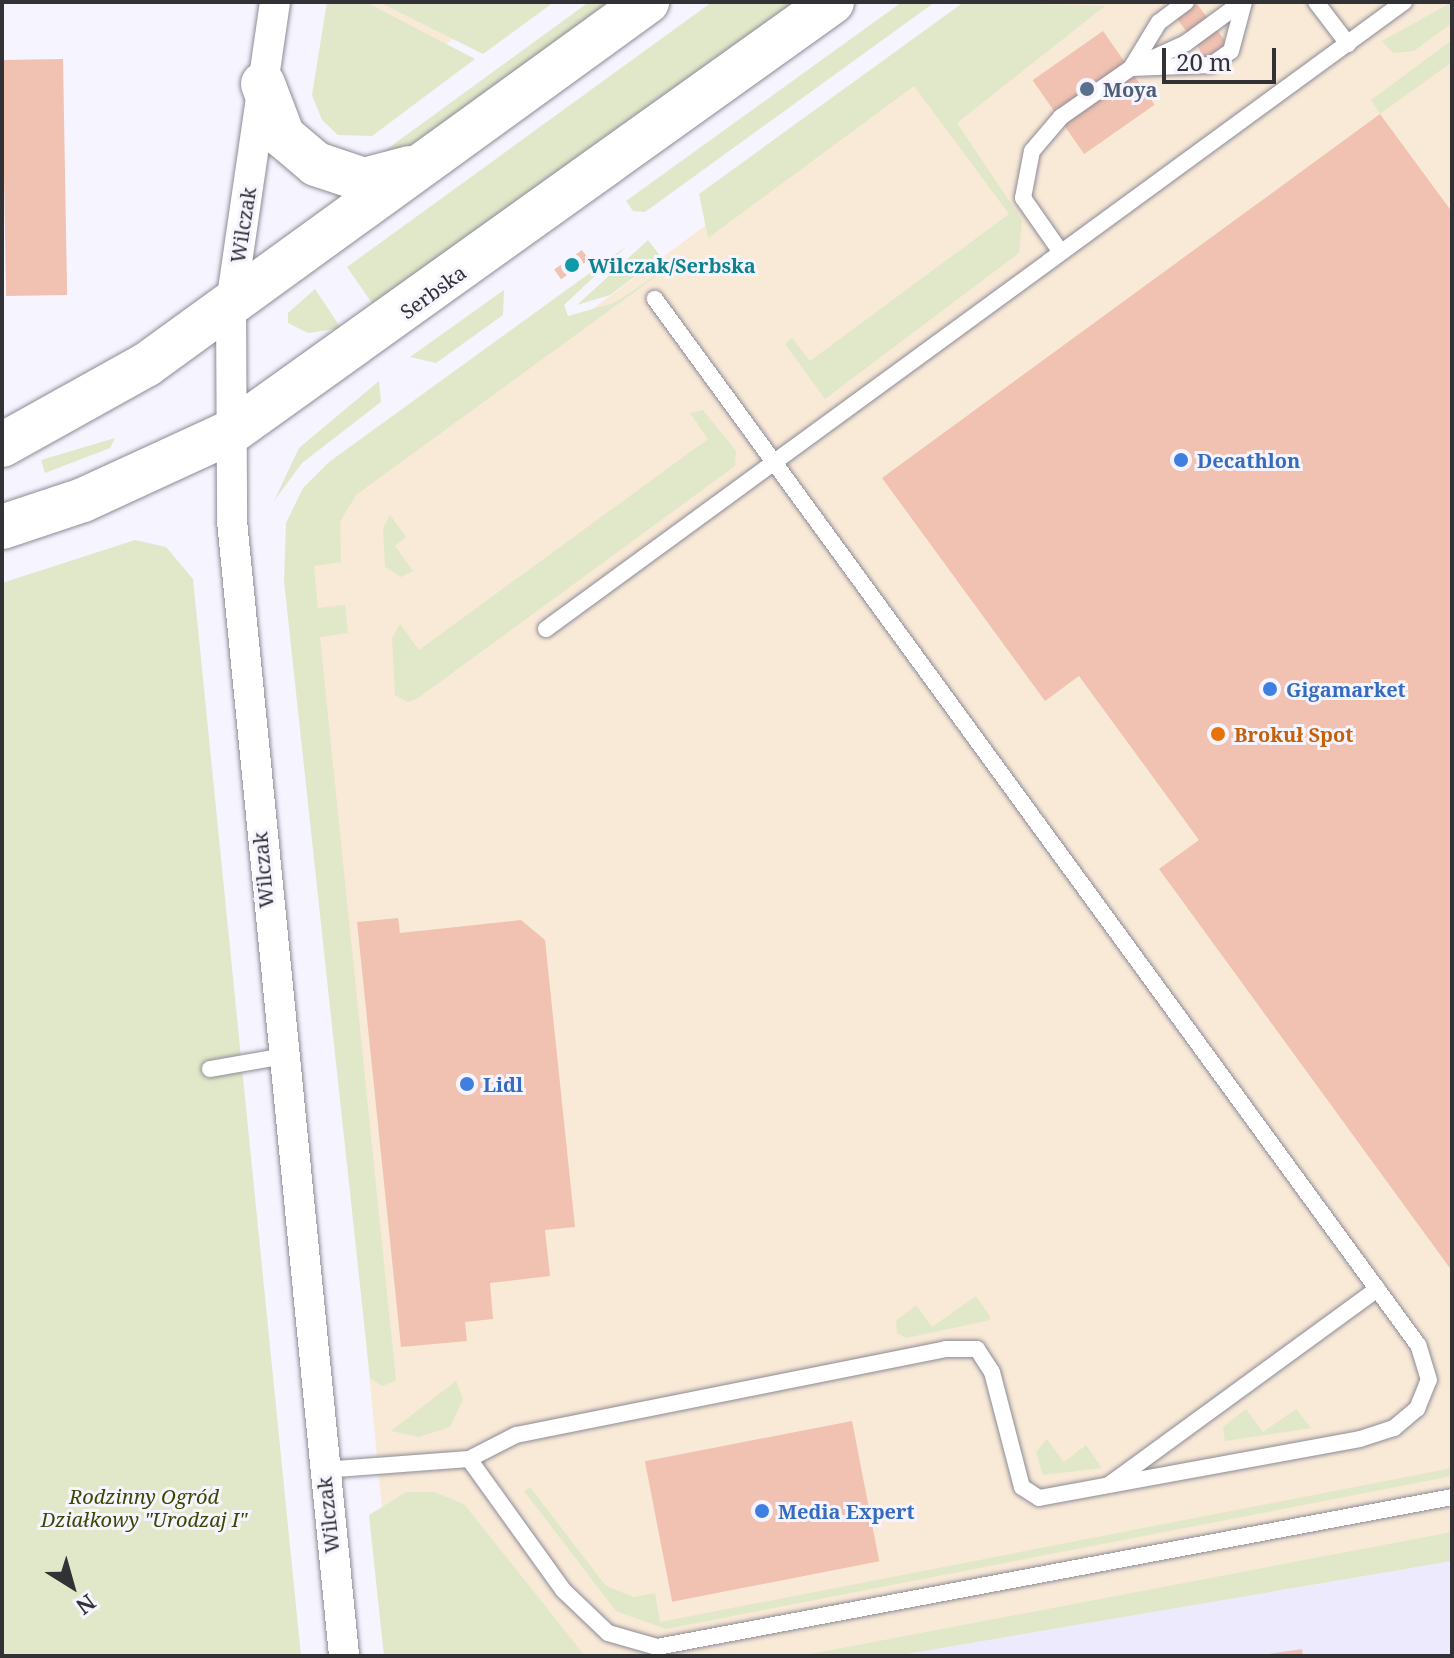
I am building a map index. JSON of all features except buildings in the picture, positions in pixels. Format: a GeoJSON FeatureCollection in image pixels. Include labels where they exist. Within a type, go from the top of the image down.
{"type":"FeatureCollection","features":[{"type":"Feature","properties":{"kind":"street","name":"Wilczak"},"geometry":{"type":"LineString","coordinates":[[275,2],[231,305],[232,521],[279,1057],[344,1656]]}},
{"type":"Feature","properties":{"kind":"street"},"geometry":{"type":"LineString","coordinates":[[2,445],[107,389],[231,305],[647,2]]}},
{"type":"Feature","properties":{"kind":"street","name":"Serbska"},"geometry":{"type":"LineString","coordinates":[[2,527],[83,500],[231,432],[832,2]]}},
{"type":"Feature","properties":{"kind":"street"},"geometry":{"type":"LineString","coordinates":[[263,84],[291,145],[341,175],[391,178],[438,155]]}},
{"type":"Feature","properties":{"kind":"lane"},"geometry":{"type":"LineString","coordinates":[[1131,68],[1159,22],[1186,2]]}},
{"type":"Feature","properties":{"kind":"lane"},"geometry":{"type":"LineString","coordinates":[[1131,68],[1211,65],[1231,51],[1243,2]]}},
{"type":"Feature","properties":{"kind":"lane"},"geometry":{"type":"LineString","coordinates":[[1060,251],[1023,198],[1023,171],[1061,117],[1131,68],[1186,43],[1243,2]]}},
{"type":"Feature","properties":{"kind":"lane"},"geometry":{"type":"LineString","coordinates":[[1316,2],[1348,44]]}},
{"type":"Feature","properties":{"kind":"lane"},"geometry":{"type":"LineString","coordinates":[[546,629],[1404,2]]}},
{"type":"Feature","properties":{"kind":"lane"},"geometry":{"type":"LineString","coordinates":[[323,1470],[469,1459],[516,1435],[931,1352],[977,1349],[992,1372],[1022,1487],[1039,1498],[1394,1428],[1417,1409],[1429,1380],[1418,1345],[655,299]]}},
{"type":"Feature","properties":{"kind":"lane"},"geometry":{"type":"LineString","coordinates":[[210,1069],[279,1057]]}},
{"type":"Feature","properties":{"kind":"lane"},"geometry":{"type":"LineString","coordinates":[[1107,1486],[1377,1289]]}},
{"type":"Feature","properties":{"kind":"lane"},"geometry":{"type":"LineString","coordinates":[[469,1459],[563,1590],[608,1633],[657,1647],[1452,1497]]}},
{"type":"Feature","properties":{"kind":"shaded area"},"geometry":{"type":"Polygon","coordinates":[[[366,2],[504,2],[446,44],[366,2]]]}},
{"type":"Feature","properties":{"kind":"shaded area"},"geometry":{"type":"Polygon","coordinates":[[[1008,2],[1452,2],[1452,1561],[895,1656],[396,1656],[293,575],[357,483],[1008,2]]]}},
{"type":"Feature","properties":{"kind":"shaded area"},"geometry":{"type":"Polygon","coordinates":[[[1452,1561],[1452,1656],[895,1656],[1318,1584],[1452,1561]]]}},
{"type":"Feature","properties":{"kind":"green space"},"geometry":{"type":"Polygon","coordinates":[[[327,2],[366,2],[475,59],[372,136],[338,135],[322,120],[312,95],[327,2]]]}},
{"type":"Feature","properties":{"kind":"green space"},"geometry":{"type":"Polygon","coordinates":[[[379,2],[554,2],[483,54],[379,2]]]}},
{"type":"Feature","properties":{"kind":"green space"},"geometry":{"type":"Polygon","coordinates":[[[589,2],[614,2],[409,150],[372,160],[589,2]]]}},
{"type":"Feature","properties":{"kind":"green space"},"geometry":{"type":"Polygon","coordinates":[[[712,2],[797,2],[376,309],[347,267],[712,2]]]}},
{"type":"Feature","properties":{"kind":"green space"},"geometry":{"type":"Polygon","coordinates":[[[902,2],[935,2],[645,212],[633,211],[626,201],[902,2]]]}},
{"type":"Feature","properties":{"kind":"green space"},"geometry":{"type":"Polygon","coordinates":[[[964,2],[1105,6],[957,123],[1022,220],[1019,253],[825,399],[785,344],[792,338],[810,361],[1009,214],[914,86],[708,238],[699,194],[964,2]]]}},
{"type":"Feature","properties":{"kind":"green space"},"geometry":{"type":"Polygon","coordinates":[[[1452,2],[1452,23],[1414,51],[1393,53],[1382,41],[1452,2]]]}},
{"type":"Feature","properties":{"kind":"green space"},"geometry":{"type":"Polygon","coordinates":[[[1452,40],[1452,62],[1380,114],[1371,100],[1452,40]]]}},
{"type":"Feature","properties":{"kind":"green space"},"geometry":{"type":"Polygon","coordinates":[[[648,240],[661,257],[610,295],[577,305],[648,240]]]}},
{"type":"Feature","properties":{"kind":"green space"},"geometry":{"type":"Polygon","coordinates":[[[627,246],[564,305],[568,316],[614,303],[666,269],[356,495],[340,522],[341,562],[314,566],[318,608],[345,605],[348,633],[320,637],[396,1381],[382,1386],[370,1378],[284,581],[286,523],[303,488],[329,462],[627,246]]]}},
{"type":"Feature","properties":{"kind":"green space"},"geometry":{"type":"Polygon","coordinates":[[[315,289],[341,328],[308,333],[288,323],[288,313],[315,289]]]}},
{"type":"Feature","properties":{"kind":"green space"},"geometry":{"type":"Polygon","coordinates":[[[504,290],[503,315],[436,363],[410,357],[504,290]]]}},
{"type":"Feature","properties":{"kind":"green space"},"geometry":{"type":"Polygon","coordinates":[[[379,381],[381,402],[302,463],[274,501],[299,448],[379,381]]]}},
{"type":"Feature","properties":{"kind":"green space"},"geometry":{"type":"Polygon","coordinates":[[[703,410],[736,451],[735,466],[418,698],[408,702],[395,695],[392,638],[400,624],[419,650],[708,439],[690,413],[703,410]]]}},
{"type":"Feature","properties":{"kind":"green space"},"geometry":{"type":"Polygon","coordinates":[[[115,438],[110,448],[45,473],[41,460],[115,438]]]}},
{"type":"Feature","properties":{"kind":"green space"},"geometry":{"type":"Polygon","coordinates":[[[390,515],[406,537],[395,546],[413,571],[401,577],[385,567],[383,528],[390,515]]]}},
{"type":"Feature","properties":{"kind":"green space","name":"Rodzinny Ogród Działkowy \"Urodzaj I\""},"geometry":{"type":"Polygon","coordinates":[[[135,540],[166,547],[193,579],[301,1656],[2,1656],[2,583],[135,540]]]}},
{"type":"Feature","properties":{"kind":"green space"},"geometry":{"type":"Polygon","coordinates":[[[976,1296],[991,1318],[986,1321],[906,1338],[897,1333],[896,1321],[916,1305],[932,1327],[976,1296]]]}},
{"type":"Feature","properties":{"kind":"green space"},"geometry":{"type":"Polygon","coordinates":[[[456,1381],[463,1399],[450,1427],[419,1437],[391,1431],[456,1381]]]}},
{"type":"Feature","properties":{"kind":"green space"},"geometry":{"type":"Polygon","coordinates":[[[1246,1409],[1263,1432],[1296,1409],[1311,1428],[1225,1441],[1223,1427],[1246,1409]]]}},
{"type":"Feature","properties":{"kind":"green space"},"geometry":{"type":"Polygon","coordinates":[[[1047,1439],[1064,1462],[1086,1445],[1102,1468],[1043,1475],[1036,1452],[1047,1439]]]}},
{"type":"Feature","properties":{"kind":"green space"},"geometry":{"type":"Polygon","coordinates":[[[1452,1468],[1452,1476],[666,1629],[616,1611],[524,1491],[530,1487],[606,1586],[634,1597],[655,1593],[660,1622],[1452,1468]]]}},
{"type":"Feature","properties":{"kind":"green space"},"geometry":{"type":"Polygon","coordinates":[[[406,1492],[434,1492],[464,1504],[585,1656],[384,1656],[369,1515],[406,1492]]]}},
{"type":"Feature","properties":{"kind":"green space"},"geometry":{"type":"Polygon","coordinates":[[[1452,1532],[1452,1561],[895,1656],[800,1656],[1452,1532]]]}},
{"type":"Feature","properties":{"kind":"place","name":"Moya"},"geometry":{"type":"Point","coordinates":[1087,89]}},
{"type":"Feature","properties":{"kind":"place","name":"Wilczak/Serbska"},"geometry":{"type":"Point","coordinates":[572,265]}},
{"type":"Feature","properties":{"kind":"place","name":"Decathlon"},"geometry":{"type":"Point","coordinates":[1181,460]}},
{"type":"Feature","properties":{"kind":"place","name":"Gigamarket"},"geometry":{"type":"Point","coordinates":[1270,689]}},
{"type":"Feature","properties":{"kind":"place","name":"Brokuł Spot"},"geometry":{"type":"Point","coordinates":[1218,734]}},
{"type":"Feature","properties":{"kind":"place","name":"Lidl"},"geometry":{"type":"Point","coordinates":[467,1084]}},
{"type":"Feature","properties":{"kind":"place","name":"Media Expert"},"geometry":{"type":"Point","coordinates":[762,1511]}}]}
